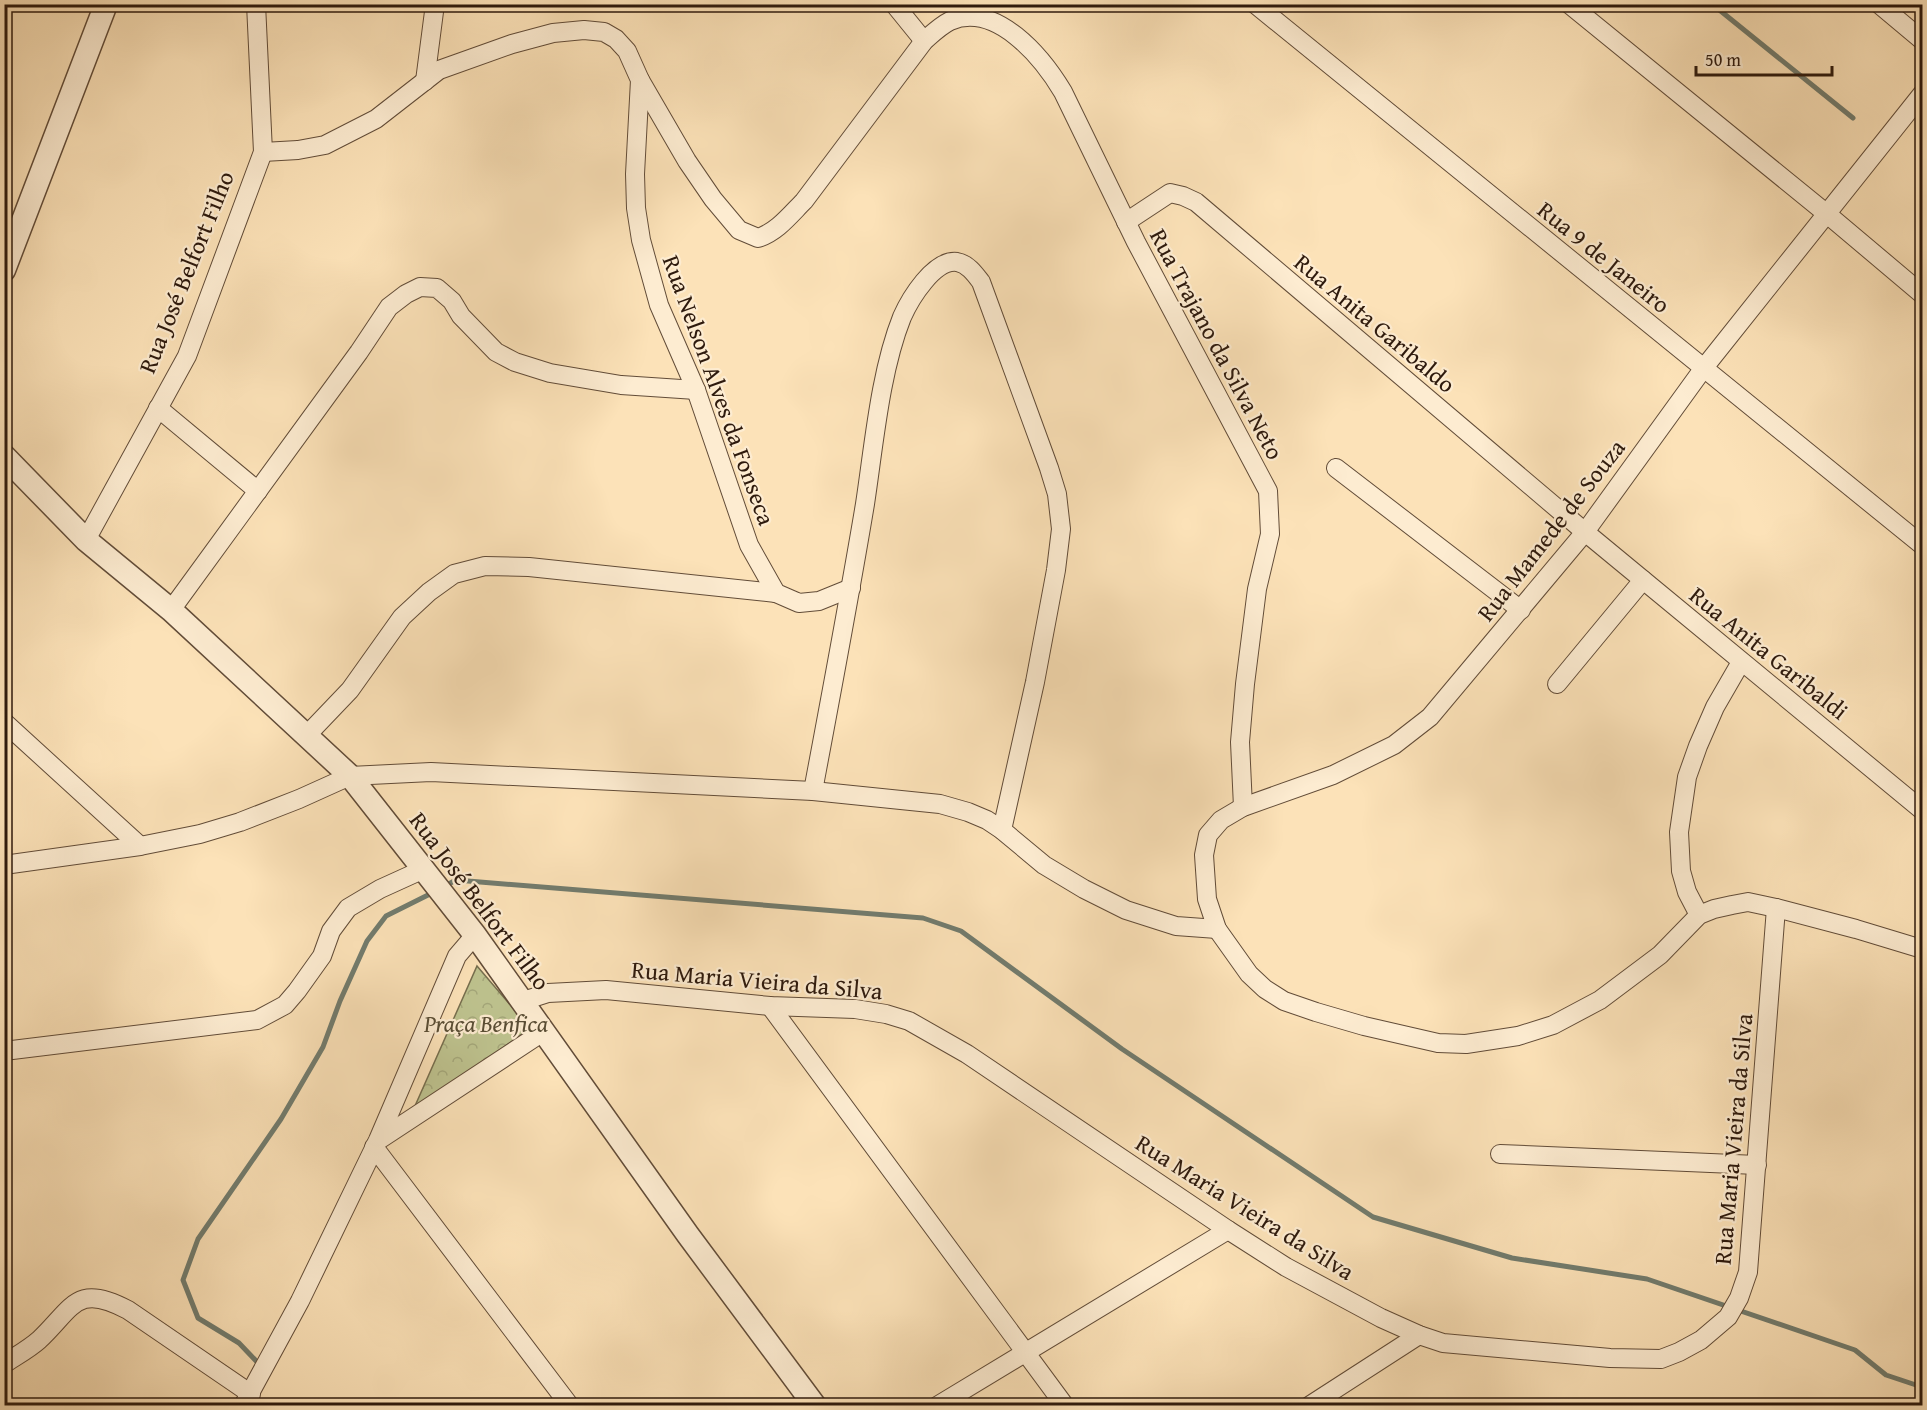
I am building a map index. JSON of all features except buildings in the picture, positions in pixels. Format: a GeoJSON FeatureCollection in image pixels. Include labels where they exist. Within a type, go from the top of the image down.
{"type":"FeatureCollection","features":[{"type":"Feature","properties":{"kind":"street"},"geometry":{"type":"LineString","coordinates":[[4,270],[106,4]]}},
{"type":"Feature","properties":{"kind":"street","name":"Rua José Belfort Filho"},"geometry":{"type":"LineString","coordinates":[[86,540],[187,356],[263,152],[256,4]]}},
{"type":"Feature","properties":{"kind":"street"},"geometry":{"type":"LineString","coordinates":[[425,81],[435,4]]}},
{"type":"Feature","properties":{"kind":"street"},"geometry":{"type":"LineString","coordinates":[[894,4],[924,41]]}},
{"type":"Feature","properties":{"kind":"street","name":"Rua 9 de Janeiro"},"geometry":{"type":"LineString","coordinates":[[1255,4],[1923,545]]}},
{"type":"Feature","properties":{"kind":"street"},"geometry":{"type":"LineString","coordinates":[[1569,4],[1923,294]]}},
{"type":"Feature","properties":{"kind":"street"},"geometry":{"type":"LineString","coordinates":[[1879,4],[1923,40]]}},
{"type":"Feature","properties":{"kind":"street","name":"Rua Trajano da Silva Neto"},"geometry":{"type":"LineString","coordinates":[[924,41],[950,21],[976,17],[991,20],[1038,55],[1051,72],[1074,113],[1126,222],[1268,491],[1270,534],[1257,589],[1240,742],[1243,807]]}},
{"type":"Feature","properties":{"kind":"street","name":"Rua Nelson Alves da Fonseca"},"geometry":{"type":"LineString","coordinates":[[263,152],[298,150],[333,141],[376,119],[439,70],[512,44],[553,33],[584,30],[604,32],[616,39],[627,51],[640,80],[687,161],[713,200],[739,230],[758,238],[768,235],[804,201],[924,41]]}},
{"type":"Feature","properties":{"kind":"street","name":"Rua Nelson Alves da Fonseca"},"geometry":{"type":"LineString","coordinates":[[640,80],[635,174],[636,208],[641,240],[659,305],[696,390],[737,515],[749,545],[776,593]]}},
{"type":"Feature","properties":{"kind":"street","name":"Rua Mamede de Souza"},"geometry":{"type":"LineString","coordinates":[[1217,929],[1207,899],[1204,855],[1208,835],[1221,820],[1243,807],[1333,775],[1394,745],[1430,717],[1585,532],[1704,369],[1923,94]]}},
{"type":"Feature","properties":{"kind":"street","name":"Rua Anita Garibaldo"},"geometry":{"type":"LineString","coordinates":[[1126,222],[1170,194],[1196,202],[1585,532]]}},
{"type":"Feature","properties":{"kind":"street"},"geometry":{"type":"LineString","coordinates":[[813,790],[851,588],[889,356],[903,316],[918,288],[932,273],[945,264],[958,262],[972,270],[981,282],[1049,468],[1057,494],[1061,529],[1035,682],[1002,830]]}},
{"type":"Feature","properties":{"kind":"street"},"geometry":{"type":"LineString","coordinates":[[171,610],[359,352],[389,307],[420,287],[437,288],[452,301],[467,322],[496,352],[515,362],[550,373],[621,385],[696,390]]}},
{"type":"Feature","properties":{"kind":"street"},"geometry":{"type":"LineString","coordinates":[[158,408],[258,491]]}},
{"type":"Feature","properties":{"kind":"street","name":"Rua José Belfort Filho"},"geometry":{"type":"LineString","coordinates":[[4,456],[86,540],[171,610],[350,776],[475,935],[688,1235],[815,1406]]}},
{"type":"Feature","properties":{"kind":"street"},"geometry":{"type":"LineString","coordinates":[[1336,468],[1521,610]]}},
{"type":"Feature","properties":{"kind":"street","name":"Rua Anita Garibaldi"},"geometry":{"type":"LineString","coordinates":[[1585,532],[1923,810]]}},
{"type":"Feature","properties":{"kind":"street"},"geometry":{"type":"LineString","coordinates":[[307,735],[350,690],[402,617],[429,591],[454,574],[485,566],[529,567],[776,593],[800,603],[819,601],[851,588]]}},
{"type":"Feature","properties":{"kind":"street"},"geometry":{"type":"LineString","coordinates":[[1557,684],[1643,580]]}},
{"type":"Feature","properties":{"kind":"street"},"geometry":{"type":"LineString","coordinates":[[1699,915],[1687,892],[1681,871],[1679,832],[1687,777],[1715,707],[1741,662]]}},
{"type":"Feature","properties":{"kind":"street"},"geometry":{"type":"LineString","coordinates":[[4,722],[140,846]]}},
{"type":"Feature","properties":{"kind":"street"},"geometry":{"type":"LineString","coordinates":[[4,865],[140,846],[200,834],[240,822],[350,776],[431,772],[813,790],[940,804],[977,816],[1002,830],[1044,865],[1126,910],[1176,926],[1217,929],[1249,974],[1265,989],[1284,1001],[1374,1028],[1438,1043],[1466,1044],[1518,1036],[1553,1025],[1600,1000],[1660,955],[1699,915],[1714,909],[1748,902],[1923,949]]}},
{"type":"Feature","properties":{"kind":"street"},"geometry":{"type":"LineString","coordinates":[[4,1051],[257,1020],[285,1005],[297,991],[322,956],[331,931],[348,908],[380,889],[424,870]]}},
{"type":"Feature","properties":{"kind":"street","name":"Rua Maria Vieira da Silva"},"geometry":{"type":"LineString","coordinates":[[523,1001],[548,993],[606,990],[770,1006],[855,1009],[886,1014],[909,1021],[968,1054],[1286,1267],[1380,1318],[1443,1343],[1610,1358],[1661,1359],[1701,1340],[1728,1317],[1739,1298],[1748,1272],[1776,908]]}},
{"type":"Feature","properties":{"kind":"street"},"geometry":{"type":"LineString","coordinates":[[4,1364],[38,1341],[70,1307],[82,1300],[98,1297],[110,1300],[128,1310],[246,1395],[300,1301],[376,1144],[458,956],[475,935]]}},
{"type":"Feature","properties":{"kind":"street"},"geometry":{"type":"LineString","coordinates":[[770,1006],[1026,1350],[1065,1406]]}},
{"type":"Feature","properties":{"kind":"street"},"geometry":{"type":"LineString","coordinates":[[376,1144],[543,1032]]}},
{"type":"Feature","properties":{"kind":"street"},"geometry":{"type":"LineString","coordinates":[[376,1144],[570,1406]]}},
{"type":"Feature","properties":{"kind":"street"},"geometry":{"type":"LineString","coordinates":[[1500,1154],[1757,1165]]}},
{"type":"Feature","properties":{"kind":"street"},"geometry":{"type":"LineString","coordinates":[[937,1406],[1026,1350],[1228,1230]]}},
{"type":"Feature","properties":{"kind":"street"},"geometry":{"type":"LineString","coordinates":[[1309,1406],[1419,1335]]}},
{"type":"Feature","properties":{"kind":"green space","name":"Praça Benfica"},"geometry":{"type":"Polygon","coordinates":[[[477,966],[530,1028],[411,1115],[477,966]]]}},
{"type":"Feature","properties":{"kind":"waterway"},"geometry":{"type":"LineString","coordinates":[[1712,4],[1853,118]]}},
{"type":"Feature","properties":{"kind":"waterway"},"geometry":{"type":"LineString","coordinates":[[445,886],[456,880],[923,918],[961,931],[1122,1049],[1373,1217],[1512,1258],[1647,1279],[1855,1350],[1886,1375],[1922,1387]]}},
{"type":"Feature","properties":{"kind":"waterway"},"geometry":{"type":"LineString","coordinates":[[261,1366],[239,1343],[198,1318],[183,1280],[198,1239],[281,1119],[323,1047],[340,1001],[367,941],[386,916],[434,892]]}}]}
